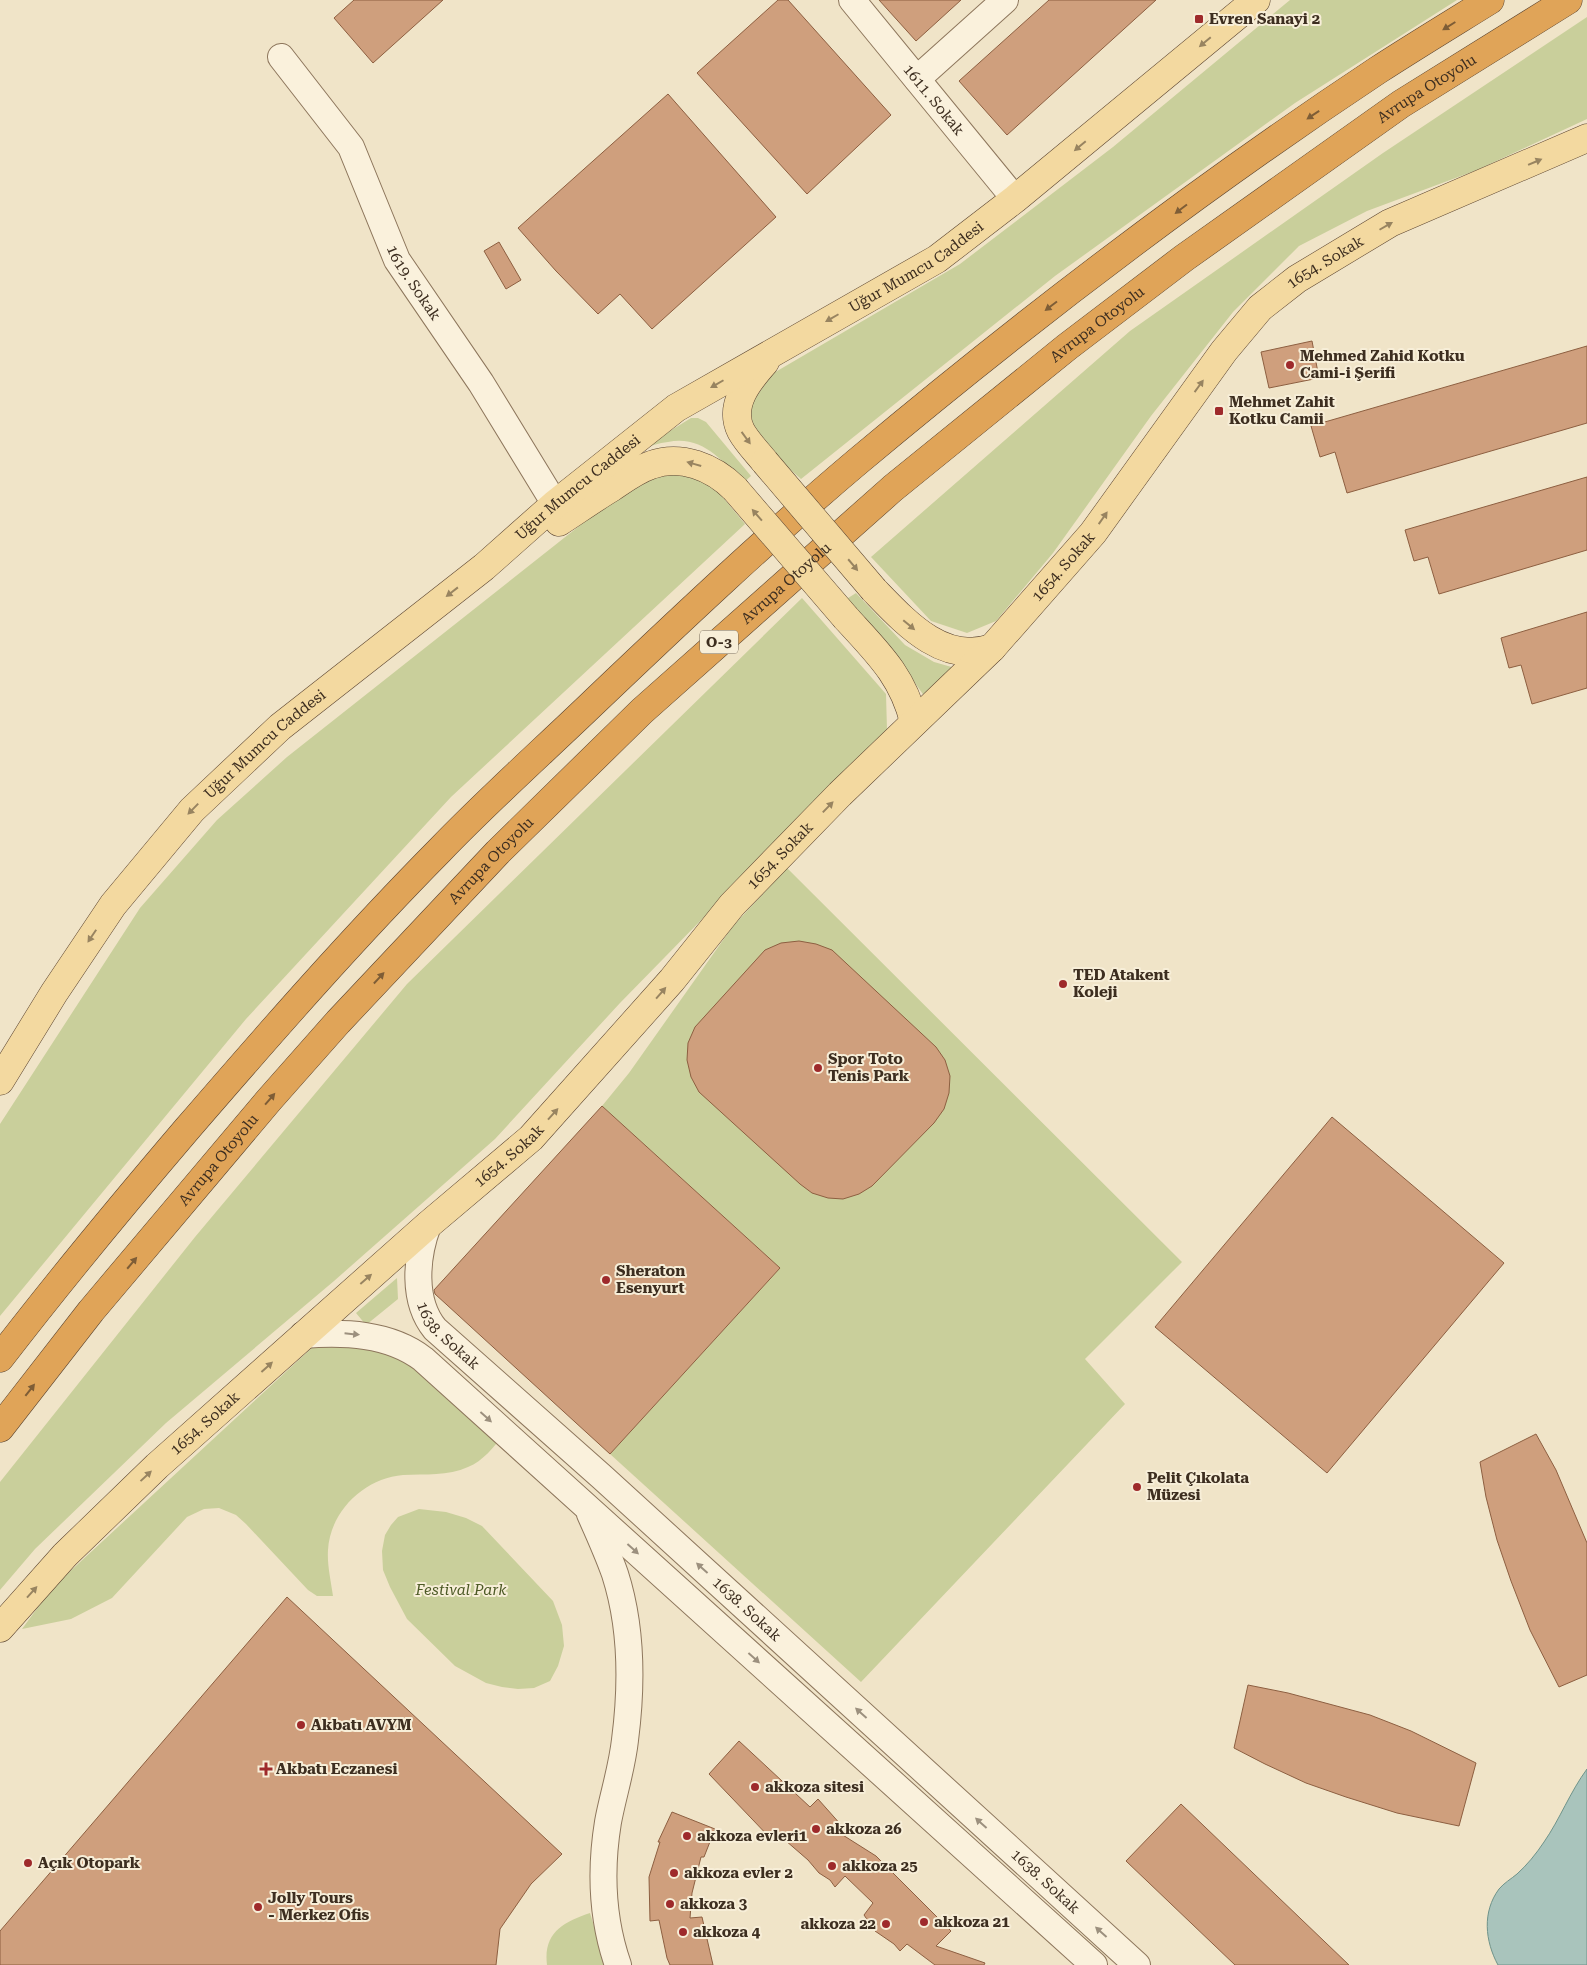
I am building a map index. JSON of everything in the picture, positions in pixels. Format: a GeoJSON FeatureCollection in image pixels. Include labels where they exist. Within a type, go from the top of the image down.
{"type":"FeatureCollection","features":[{"type":"Feature","properties":{"kind":"highway","name":"O-3"},"geometry":{"type":"LineString","coordinates":[[0,1358],[142,1182],[270,1032],[434,856],[674,626],[762,545],[856,463],[1012,336],[1229,172],[1366,78],[1490,0]]}},
{"type":"Feature","properties":{"kind":"highway","name":"Avrupa Otoyolu"},"geometry":{"type":"LineString","coordinates":[[0,1428],[92,1311],[269,1100],[338,1022],[498,852],[642,711],[893,488],[1067,347],[1184,258],[1401,104],[1568,0]]}},
{"type":"Feature","properties":{"kind":"main road","name":"Uğur Mumcu Caddesi"},"geometry":{"type":"LineString","coordinates":[[0,1081],[54,993],[113,905],[192,810],[280,727],[484,567],[555,504],[676,408],[937,259],[1015,199],[1256,0]]}},
{"type":"Feature","properties":{"kind":"main road","name":"1654. Sokak"},"geometry":{"type":"LineString","coordinates":[[0,1628],[65,1555],[113,1507],[303,1335],[428,1225],[531,1138],[672,980],[732,905],[840,794],[992,648],[1093,533],[1224,351],[1260,308],[1296,279],[1390,223],[1587,138]]}},
{"type":"Feature","properties":{"kind":"main road"},"geometry":{"type":"LineString","coordinates":[[774,351],[746,386],[738,403],[738,424],[742,433],[874,590],[921,635],[935,643],[970,653],[979,653],[992,648]]}},
{"type":"Feature","properties":{"kind":"main road"},"geometry":{"type":"LineString","coordinates":[[484,567],[639,470],[655,463],[672,461],[696,464],[714,472],[735,489],[881,657],[907,697],[914,722]]}},
{"type":"Feature","properties":{"kind":"street","name":"1611. Sokak"},"geometry":{"type":"LineString","coordinates":[[852,0],[1015,199]]}},
{"type":"Feature","properties":{"kind":"street"},"geometry":{"type":"LineString","coordinates":[[917,79],[1005,0]]}},
{"type":"Feature","properties":{"kind":"street","name":"1619. Sokak"},"geometry":{"type":"LineString","coordinates":[[281,57],[351,147],[397,260],[481,383],[555,504]]}},
{"type":"Feature","properties":{"kind":"street","name":"1638. Sokak"},"geometry":{"type":"LineString","coordinates":[[428,1225],[420,1254],[420,1297],[428,1321],[435,1329],[602,1477],[1137,1965]]}},
{"type":"Feature","properties":{"kind":"street","name":"1638. Sokak"},"geometry":{"type":"LineString","coordinates":[[303,1335],[328,1333],[361,1335],[390,1342],[412,1351],[1094,1965]]}},
{"type":"Feature","properties":{"kind":"street"},"geometry":{"type":"LineString","coordinates":[[587,1507],[615,1575],[621,1598],[628,1651],[629,1685],[625,1743],[608,1824],[604,1867],[604,1911],[618,1965]]}},
{"type":"Feature","properties":{"kind":"green space"},"geometry":{"type":"Polygon","coordinates":[[[1290,0],[1457,0],[1295,103],[1055,276],[801,479],[759,442],[748,409],[772,374],[960,264],[1113,147],[1290,0]]]}},
{"type":"Feature","properties":{"kind":"green space"},"geometry":{"type":"Polygon","coordinates":[[[1587,17],[1587,119],[1477,170],[1367,211],[1299,246],[1233,312],[1151,416],[1053,553],[996,621],[967,633],[931,621],[871,557],[1130,331],[1383,153],[1587,17]]]}},
{"type":"Feature","properties":{"kind":"green space"},"geometry":{"type":"Polygon","coordinates":[[[691,418],[698,418],[706,422],[751,476],[743,483],[728,466],[711,452],[691,442],[668,442],[641,449],[691,418]]]}},
{"type":"Feature","properties":{"kind":"green space"},"geometry":{"type":"Polygon","coordinates":[[[686,472],[716,489],[745,524],[451,797],[246,1019],[0,1316],[0,1124],[140,908],[217,820],[287,757],[607,504],[652,477],[686,472]]]}},
{"type":"Feature","properties":{"kind":"green space"},"geometry":{"type":"Polygon","coordinates":[[[856,593],[905,645],[934,662],[955,668],[925,697],[902,665],[845,600],[856,593]]]}},
{"type":"Feature","properties":{"kind":"green space"},"geometry":{"type":"Polygon","coordinates":[[[802,598],[886,694],[887,730],[620,1003],[495,1139],[334,1281],[166,1423],[35,1549],[0,1590],[0,1482],[195,1237],[407,984],[802,598]]]}},
{"type":"Feature","properties":{"kind":"green space"},"geometry":{"type":"Polygon","coordinates":[[[787,868],[1182,1262],[1085,1359],[1125,1404],[861,1682],[610,1454],[780,1268],[602,1106],[629,1073],[733,926],[787,868]]]}},
{"type":"Feature","properties":{"kind":"green space"},"geometry":{"type":"Polygon","coordinates":[[[397,1278],[398,1299],[366,1325],[356,1313],[397,1278]]]}},
{"type":"Feature","properties":{"kind":"green space"},"geometry":{"type":"Polygon","coordinates":[[[328,1333],[377,1339],[504,1434],[492,1449],[468,1467],[444,1473],[389,1477],[376,1482],[352,1499],[335,1522],[330,1536],[328,1561],[333,1596],[317,1596],[308,1590],[236,1515],[219,1508],[204,1509],[187,1517],[112,1598],[71,1619],[22,1629],[52,1588],[328,1333]]]}},
{"type":"Feature","properties":{"kind":"green space","name":"Festival Park"},"geometry":{"type":"Polygon","coordinates":[[[419,1509],[446,1512],[466,1518],[482,1526],[553,1601],[562,1625],[564,1646],[558,1666],[550,1681],[534,1688],[518,1689],[486,1683],[455,1666],[407,1619],[383,1570],[382,1551],[385,1535],[398,1517],[419,1509]]]}},
{"type":"Feature","properties":{"kind":"green space"},"geometry":{"type":"Polygon","coordinates":[[[590,1913],[606,1965],[547,1965],[548,1945],[557,1930],[571,1920],[590,1913]]]}},
{"type":"Feature","properties":{"kind":"water"},"geometry":{"type":"Polygon","coordinates":[[[1587,1769],[1587,1965],[1498,1965],[1490,1946],[1487,1927],[1490,1907],[1494,1898],[1499,1889],[1521,1871],[1538,1851],[1587,1769]]]}},
{"type":"Feature","properties":{"kind":"building"},"geometry":{"type":"Polygon","coordinates":[[[354,0],[443,0],[373,63],[334,18],[354,0]]]}},
{"type":"Feature","properties":{"kind":"building"},"geometry":{"type":"Polygon","coordinates":[[[778,0],[788,0],[891,115],[807,194],[697,73],[778,0]]]}},
{"type":"Feature","properties":{"kind":"building"},"geometry":{"type":"Polygon","coordinates":[[[879,0],[961,0],[916,41],[879,0]]]}},
{"type":"Feature","properties":{"kind":"building"},"geometry":{"type":"Polygon","coordinates":[[[1049,0],[1156,0],[1007,135],[959,81],[1049,0]]]}},
{"type":"Feature","properties":{"kind":"building"},"geometry":{"type":"Polygon","coordinates":[[[668,94],[776,217],[652,329],[620,294],[598,314],[518,228],[668,94]]]}},
{"type":"Feature","properties":{"kind":"building"},"geometry":{"type":"Polygon","coordinates":[[[499,242],[521,280],[506,289],[484,251],[499,242]]]}},
{"type":"Feature","properties":{"kind":"building","name":"Mehmed Zahid Kotku Cami-i Şerifi"},"geometry":{"type":"Polygon","coordinates":[[[1312,341],[1319,378],[1269,388],[1261,352],[1312,341]]]}},
{"type":"Feature","properties":{"kind":"building"},"geometry":{"type":"Polygon","coordinates":[[[1587,346],[1587,423],[1347,493],[1335,452],[1320,457],[1311,426],[1587,346]]]}},
{"type":"Feature","properties":{"kind":"building"},"geometry":{"type":"Polygon","coordinates":[[[1587,477],[1587,550],[1439,594],[1428,557],[1414,561],[1405,530],[1587,477]]]}},
{"type":"Feature","properties":{"kind":"building"},"geometry":{"type":"Polygon","coordinates":[[[1587,612],[1587,688],[1532,704],[1521,665],[1509,668],[1501,638],[1587,612]]]}},
{"type":"Feature","properties":{"kind":"building","name":"Spor Toto Tenis Park"},"geometry":{"type":"Polygon","coordinates":[[[799,941],[816,944],[832,950],[936,1047],[945,1060],[950,1076],[949,1093],[944,1109],[934,1123],[872,1186],[859,1194],[843,1199],[828,1198],[812,1193],[800,1184],[699,1092],[691,1077],[687,1060],[688,1043],[695,1027],[765,950],[781,943],[799,941]]]}},
{"type":"Feature","properties":{"kind":"building","name":"Sheraton Esenyurt"},"geometry":{"type":"Polygon","coordinates":[[[602,1106],[780,1268],[610,1454],[435,1294],[434,1290],[602,1106]]]}},
{"type":"Feature","properties":{"kind":"building"},"geometry":{"type":"Polygon","coordinates":[[[1332,1117],[1504,1263],[1327,1473],[1155,1327],[1332,1117]]]}},
{"type":"Feature","properties":{"kind":"building"},"geometry":{"type":"Polygon","coordinates":[[[1536,1434],[1556,1470],[1587,1543],[1587,1675],[1559,1687],[1530,1630],[1511,1581],[1497,1540],[1486,1497],[1480,1462],[1536,1434]]]}},
{"type":"Feature","properties":{"kind":"building","name":"Akbatı AVYM"},"geometry":{"type":"Polygon","coordinates":[[[287,1597],[562,1854],[531,1884],[500,1929],[496,1965],[0,1965],[0,1931],[287,1597]]]}},
{"type":"Feature","properties":{"kind":"building"},"geometry":{"type":"Polygon","coordinates":[[[1248,1685],[1288,1693],[1370,1715],[1411,1731],[1476,1763],[1459,1826],[1397,1813],[1346,1797],[1306,1783],[1234,1748],[1248,1685]]]}},
{"type":"Feature","properties":{"kind":"building"},"geometry":{"type":"Polygon","coordinates":[[[739,1741],[810,1807],[818,1799],[842,1826],[838,1832],[876,1856],[951,1931],[936,1946],[985,1963],[984,1965],[935,1965],[907,1944],[900,1951],[894,1944],[875,1931],[864,1915],[873,1903],[845,1876],[835,1887],[830,1880],[819,1873],[808,1860],[778,1834],[773,1841],[709,1774],[739,1741]]]}},
{"type":"Feature","properties":{"kind":"building"},"geometry":{"type":"Polygon","coordinates":[[[1181,1804],[1349,1965],[1235,1965],[1126,1861],[1181,1804]]]}},
{"type":"Feature","properties":{"kind":"building"},"geometry":{"type":"Polygon","coordinates":[[[672,1812],[715,1829],[704,1857],[701,1857],[692,1893],[690,1918],[702,1917],[713,1965],[670,1965],[659,1920],[650,1921],[649,1877],[660,1842],[658,1842],[672,1812]]]}},
{"type":"Feature","properties":{"kind":"place","name":"Evren Sanayi 2"},"geometry":{"type":"Point","coordinates":[1199,19]}},
{"type":"Feature","properties":{"kind":"place","name":"Mehmed Zahid Kotku Cami-i Şerifi"},"geometry":{"type":"Point","coordinates":[1290,365]}},
{"type":"Feature","properties":{"kind":"place","name":"Mehmet Zahit Kotku Camii"},"geometry":{"type":"Point","coordinates":[1219,411]}},
{"type":"Feature","properties":{"kind":"place","name":"TED Atakent Koleji"},"geometry":{"type":"Point","coordinates":[1063,984]}},
{"type":"Feature","properties":{"kind":"place","name":"Spor Toto Tenis Park"},"geometry":{"type":"Point","coordinates":[818,1068]}},
{"type":"Feature","properties":{"kind":"place","name":"Sheraton Esenyurt"},"geometry":{"type":"Point","coordinates":[606,1280]}},
{"type":"Feature","properties":{"kind":"place","name":"Pelit Çıkolata Müzesi"},"geometry":{"type":"Point","coordinates":[1137,1487]}},
{"type":"Feature","properties":{"kind":"place","name":"Akbatı AVYM"},"geometry":{"type":"Point","coordinates":[301,1725]}},
{"type":"Feature","properties":{"kind":"place","name":"Akbatı Eczanesi"},"geometry":{"type":"Point","coordinates":[266,1769]}},
{"type":"Feature","properties":{"kind":"place","name":"akkoza sitesi"},"geometry":{"type":"Point","coordinates":[755,1787]}},
{"type":"Feature","properties":{"kind":"place","name":"akkoza 26"},"geometry":{"type":"Point","coordinates":[816,1829]}},
{"type":"Feature","properties":{"kind":"place","name":"akkoza evleri1"},"geometry":{"type":"Point","coordinates":[687,1836]}},
{"type":"Feature","properties":{"kind":"place","name":"Açık Otopark"},"geometry":{"type":"Point","coordinates":[28,1863]}},
{"type":"Feature","properties":{"kind":"place","name":"akkoza 25"},"geometry":{"type":"Point","coordinates":[832,1866]}},
{"type":"Feature","properties":{"kind":"place","name":"akkoza evler 2"},"geometry":{"type":"Point","coordinates":[674,1873]}},
{"type":"Feature","properties":{"kind":"place","name":"akkoza 3"},"geometry":{"type":"Point","coordinates":[670,1904]}},
{"type":"Feature","properties":{"kind":"place","name":"Jolly Tours - Merkez Ofis"},"geometry":{"type":"Point","coordinates":[258,1907]}},
{"type":"Feature","properties":{"kind":"place","name":"akkoza 21"},"geometry":{"type":"Point","coordinates":[924,1922]}},
{"type":"Feature","properties":{"kind":"place","name":"akkoza 22"},"geometry":{"type":"Point","coordinates":[886,1924]}},
{"type":"Feature","properties":{"kind":"place","name":"akkoza 4"},"geometry":{"type":"Point","coordinates":[683,1932]}}]}
